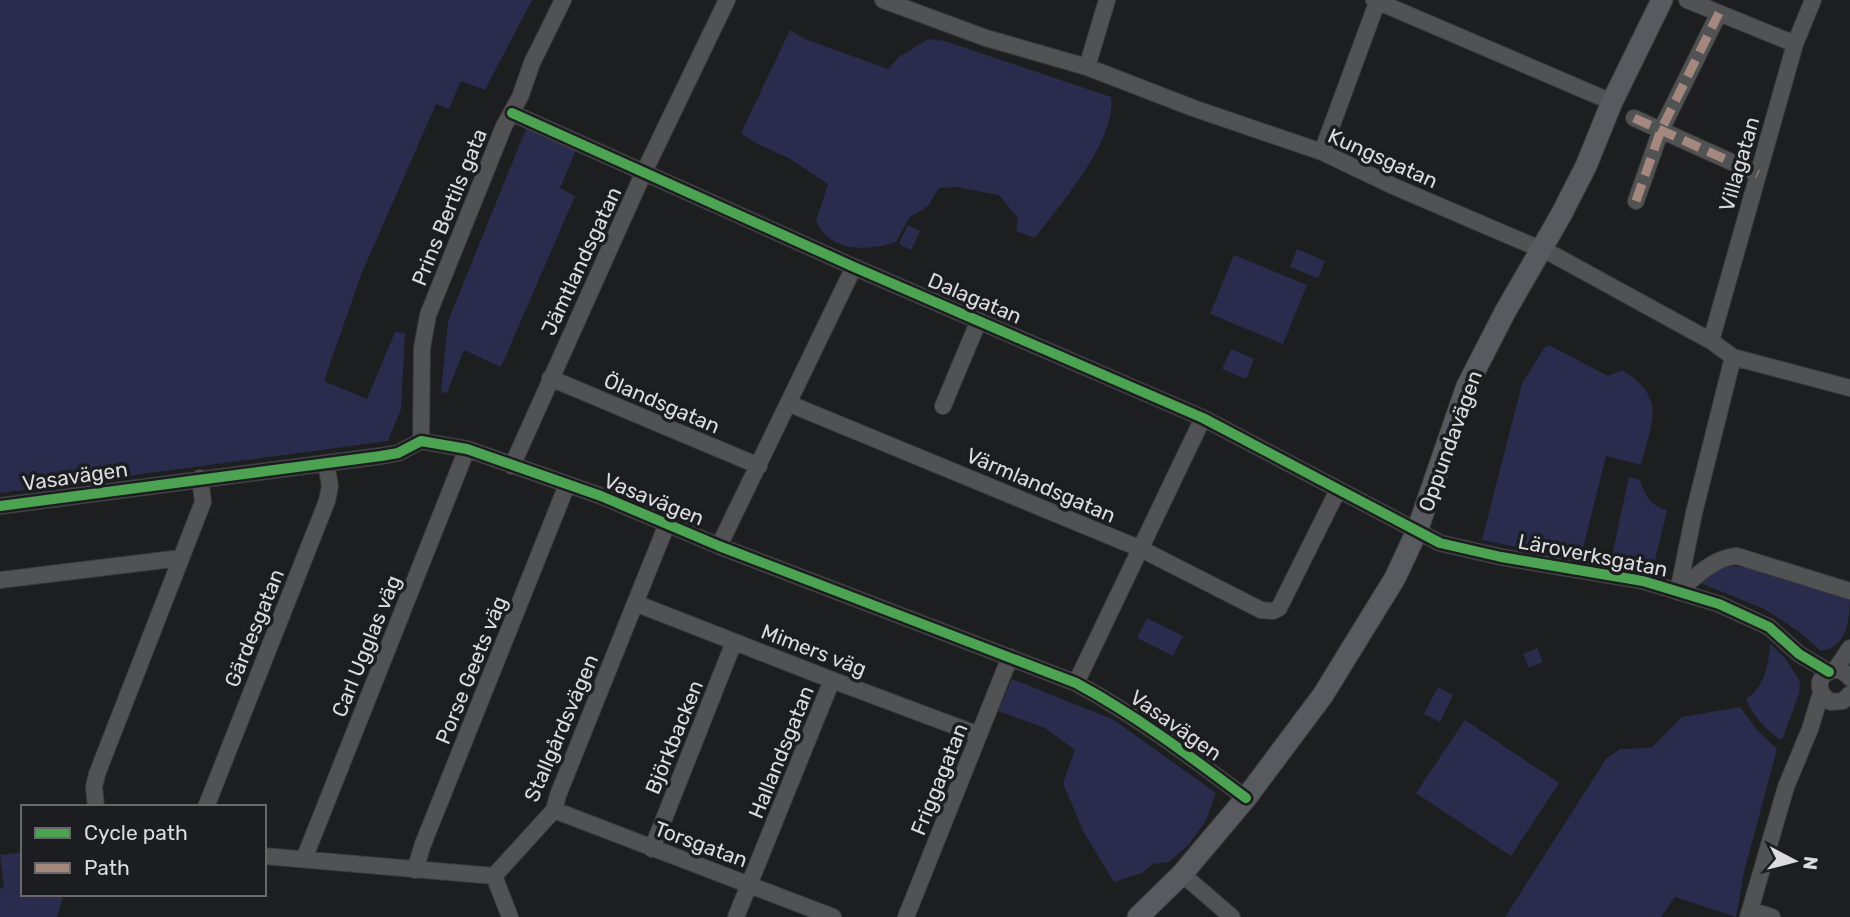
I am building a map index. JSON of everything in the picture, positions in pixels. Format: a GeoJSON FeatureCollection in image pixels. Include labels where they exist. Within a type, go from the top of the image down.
{"type":"FeatureCollection","features":[{"type":"Feature","properties":{"kind":"main road","name":"Oppundavägen"},"geometry":{"type":"LineString","coordinates":[[1138,917],[1182,874],[1246,798],[1343,664],[1395,578],[1417,531],[1467,386],[1586,166],[1612,102],[1662,0]]}},
{"type":"Feature","properties":{"kind":"street","name":"Prins Bertils gata"},"geometry":{"type":"LineString","coordinates":[[421,441],[420,392],[426,321],[504,125],[512,113],[532,63],[563,0]]}},
{"type":"Feature","properties":{"kind":"street","name":"Jämtlandsgatan"},"geometry":{"type":"LineString","coordinates":[[512,466],[644,173],[727,0]]}},
{"type":"Feature","properties":{"kind":"street","name":"Kungsgatan"},"geometry":{"type":"LineString","coordinates":[[883,0],[986,38],[1087,67],[1193,108],[1322,152],[1554,255],[1711,341],[1733,357],[1850,388]]}},
{"type":"Feature","properties":{"kind":"street"},"geometry":{"type":"LineString","coordinates":[[1087,67],[1107,0]]}},
{"type":"Feature","properties":{"kind":"street"},"geometry":{"type":"LineString","coordinates":[[1322,152],[1376,0],[1612,102]]}},
{"type":"Feature","properties":{"kind":"street"},"geometry":{"type":"LineString","coordinates":[[1687,0],[1795,44]]}},
{"type":"Feature","properties":{"kind":"street","name":"Villagatan"},"geometry":{"type":"LineString","coordinates":[[1711,341],[1795,44],[1814,0]]}},
{"type":"Feature","properties":{"kind":"street"},"geometry":{"type":"LineString","coordinates":[[1636,201],[1661,130],[1719,13]]}},
{"type":"Feature","properties":{"kind":"street","name":"Dalagatan"},"geometry":{"type":"LineString","coordinates":[[512,113],[855,267],[1203,418],[1417,531]]}},
{"type":"Feature","properties":{"kind":"street"},"geometry":{"type":"LineString","coordinates":[[1634,118],[1758,174]]}},
{"type":"Feature","properties":{"kind":"street"},"geometry":{"type":"LineString","coordinates":[[719,547],[855,267]]}},
{"type":"Feature","properties":{"kind":"street"},"geometry":{"type":"LineString","coordinates":[[943,406],[979,320]]}},
{"type":"Feature","properties":{"kind":"street"},"geometry":{"type":"LineString","coordinates":[[1678,592],[1733,357]]}},
{"type":"Feature","properties":{"kind":"street","name":"Ölandsgatan"},"geometry":{"type":"LineString","coordinates":[[550,378],[759,466]]}},
{"type":"Feature","properties":{"kind":"street","name":"Värmlandsgatan"},"geometry":{"type":"LineString","coordinates":[[790,404],[1141,548],[1261,610],[1273,611],[1279,608],[1338,490]]}},
{"type":"Feature","properties":{"kind":"street"},"geometry":{"type":"LineString","coordinates":[[1076,683],[1203,418]]}},
{"type":"Feature","properties":{"kind":"street","name":"Vasavägen"},"geometry":{"type":"LineString","coordinates":[[0,506],[398,453],[421,441],[467,449],[613,501],[719,547],[1076,683],[1181,749],[1246,798]]}},
{"type":"Feature","properties":{"kind":"street","name":"Carl Ugglas väg"},"geometry":{"type":"LineString","coordinates":[[304,859],[467,449]]}},
{"type":"Feature","properties":{"kind":"street","name":"Gärdesgatan"},"geometry":{"type":"LineString","coordinates":[[207,805],[327,501],[330,486],[326,463]]}},
{"type":"Feature","properties":{"kind":"street"},"geometry":{"type":"LineString","coordinates":[[96,805],[94,787],[97,774],[203,502],[200,478]]}},
{"type":"Feature","properties":{"kind":"street","name":"Porse Geets väg"},"geometry":{"type":"LineString","coordinates":[[415,870],[423,844],[567,485]]}},
{"type":"Feature","properties":{"kind":"street","name":"Stallgårdsvägen"},"geometry":{"type":"LineString","coordinates":[[494,876],[554,810],[667,524]]}},
{"type":"Feature","properties":{"kind":"street","name":"Läroverksgatan"},"geometry":{"type":"LineString","coordinates":[[1417,531],[1440,543],[1463,549],[1643,581],[1718,604],[1751,618],[1776,633],[1800,654],[1832,671],[1843,672],[1850,678]]}},
{"type":"Feature","properties":{"kind":"street","name":"Läroverksgatan"},"geometry":{"type":"LineString","coordinates":[[1678,592],[1697,575],[1728,556],[1737,556],[1850,591]]}},
{"type":"Feature","properties":{"kind":"street"},"geometry":{"type":"LineString","coordinates":[[0,580],[181,558]]}},
{"type":"Feature","properties":{"kind":"street","name":"Mimers väg"},"geometry":{"type":"LineString","coordinates":[[635,603],[832,681],[979,735]]}},
{"type":"Feature","properties":{"kind":"street","name":"Björkbacken"},"geometry":{"type":"LineString","coordinates":[[652,849],[734,642]]}},
{"type":"Feature","properties":{"kind":"street"},"geometry":{"type":"LineString","coordinates":[[1772,917],[1749,914],[1786,787],[1825,694],[1823,676],[1832,671],[1850,648]]}},
{"type":"Feature","properties":{"kind":"street","name":"Läroverksgatan"},"geometry":{"type":"LineString","coordinates":[[1800,654],[1810,675],[1825,694]]}},
{"type":"Feature","properties":{"kind":"street","name":"Friggagatan"},"geometry":{"type":"LineString","coordinates":[[906,917],[1010,657]]}},
{"type":"Feature","properties":{"kind":"street","name":"Hallandsgatan"},"geometry":{"type":"LineString","coordinates":[[736,917],[832,681]]}},
{"type":"Feature","properties":{"kind":"street"},"geometry":{"type":"LineString","coordinates":[[1825,694],[1843,701],[1850,694]]}},
{"type":"Feature","properties":{"kind":"street","name":"Torsgatan"},"geometry":{"type":"LineString","coordinates":[[554,810],[833,917]]}},
{"type":"Feature","properties":{"kind":"street"},"geometry":{"type":"LineString","coordinates":[[266,856],[494,876],[510,917]]}},
{"type":"Feature","properties":{"kind":"street"},"geometry":{"type":"LineString","coordinates":[[1182,874],[1232,917]]}},
{"type":"Feature","properties":{"kind":"shaded area"},"geometry":{"type":"Polygon","coordinates":[[[0,0],[532,0],[485,90],[461,81],[449,109],[436,104],[361,275],[324,381],[367,399],[395,332],[405,333],[401,409],[388,441],[0,493],[0,0]]]}},
{"type":"Feature","properties":{"kind":"shaded area"},"geometry":{"type":"Polygon","coordinates":[[[790,30],[805,39],[888,69],[899,57],[928,39],[945,41],[1111,97],[1105,133],[1085,171],[1035,238],[1016,231],[1018,218],[999,195],[956,187],[939,188],[928,206],[909,218],[896,242],[862,248],[840,244],[830,239],[816,221],[828,184],[790,159],[741,133],[790,30]]]}},
{"type":"Feature","properties":{"kind":"shaded area"},"geometry":{"type":"Polygon","coordinates":[[[526,129],[576,150],[560,188],[575,196],[501,367],[464,350],[447,393],[441,392],[448,321],[526,129]]]}},
{"type":"Feature","properties":{"kind":"shaded area"},"geometry":{"type":"Polygon","coordinates":[[[908,225],[920,231],[911,250],[899,244],[908,225]]]}},
{"type":"Feature","properties":{"kind":"shaded area"},"geometry":{"type":"Polygon","coordinates":[[[1297,249],[1325,261],[1318,278],[1290,267],[1297,249]]]}},
{"type":"Feature","properties":{"kind":"shaded area"},"geometry":{"type":"Polygon","coordinates":[[[1234,255],[1307,285],[1283,344],[1210,314],[1234,255]]]}},
{"type":"Feature","properties":{"kind":"shaded area"},"geometry":{"type":"Polygon","coordinates":[[[1549,345],[1608,376],[1622,370],[1646,390],[1651,401],[1652,423],[1641,465],[1606,456],[1580,560],[1482,540],[1522,384],[1544,348],[1549,345]]]}},
{"type":"Feature","properties":{"kind":"shaded area"},"geometry":{"type":"Polygon","coordinates":[[[1231,349],[1254,359],[1246,379],[1222,369],[1231,349]]]}},
{"type":"Feature","properties":{"kind":"shaded area"},"geometry":{"type":"Polygon","coordinates":[[[1629,477],[1640,480],[1649,499],[1667,510],[1652,573],[1610,565],[1629,477]]]}},
{"type":"Feature","properties":{"kind":"shaded area"},"geometry":{"type":"Polygon","coordinates":[[[1725,566],[1772,572],[1850,595],[1848,622],[1842,638],[1830,649],[1821,651],[1798,631],[1764,609],[1698,582],[1712,570],[1725,566]]]}},
{"type":"Feature","properties":{"kind":"shaded area"},"geometry":{"type":"Polygon","coordinates":[[[1147,618],[1183,636],[1173,656],[1137,638],[1147,618]]]}},
{"type":"Feature","properties":{"kind":"shaded area"},"geometry":{"type":"Polygon","coordinates":[[[1770,644],[1785,658],[1800,681],[1799,694],[1782,740],[1761,722],[1746,699],[1761,682],[1770,644]]]}},
{"type":"Feature","properties":{"kind":"shaded area"},"geometry":{"type":"Polygon","coordinates":[[[1537,648],[1543,662],[1529,668],[1523,654],[1537,648]]]}},
{"type":"Feature","properties":{"kind":"shaded area"},"geometry":{"type":"Polygon","coordinates":[[[1012,679],[1114,720],[1216,793],[1206,821],[1189,844],[1169,862],[1153,864],[1142,873],[1114,882],[1083,831],[1063,783],[1075,750],[1045,728],[998,711],[1012,679]]]}},
{"type":"Feature","properties":{"kind":"shaded area"},"geometry":{"type":"Polygon","coordinates":[[[1438,687],[1453,695],[1440,722],[1424,714],[1438,687]]]}},
{"type":"Feature","properties":{"kind":"shaded area"},"geometry":{"type":"Polygon","coordinates":[[[1740,707],[1757,730],[1777,749],[1744,872],[1736,917],[1675,897],[1661,917],[1505,917],[1606,759],[1620,749],[1651,748],[1682,717],[1740,707]]]}},
{"type":"Feature","properties":{"kind":"shaded area"},"geometry":{"type":"Polygon","coordinates":[[[1465,720],[1559,783],[1511,856],[1416,793],[1465,720]]]}},
{"type":"Feature","properties":{"kind":"shaded area"},"geometry":{"type":"Polygon","coordinates":[[[21,852],[21,896],[63,896],[57,917],[0,917],[0,889],[4,888],[0,855],[21,852]]]}},
{"type":"Feature","properties":{"kind":"marked path"},"geometry":{"type":"LineString","coordinates":[[1636,201],[1661,130],[1719,13]]}},
{"type":"Feature","properties":{"kind":"marked path"},"geometry":{"type":"LineString","coordinates":[[1634,118],[1758,174]]}},
{"type":"Feature","properties":{"kind":"cycle path"},"geometry":{"type":"LineString","coordinates":[[512,113],[854,267],[1203,418],[1440,543],[1501,557],[1643,581],[1719,604],[1769,627],[1799,654],[1829,672]]}},
{"type":"Feature","properties":{"kind":"cycle path"},"geometry":{"type":"LineString","coordinates":[[0,506],[381,456],[398,453],[421,441],[467,449],[601,496],[719,546],[1076,683],[1142,723],[1246,798]]}}]}
